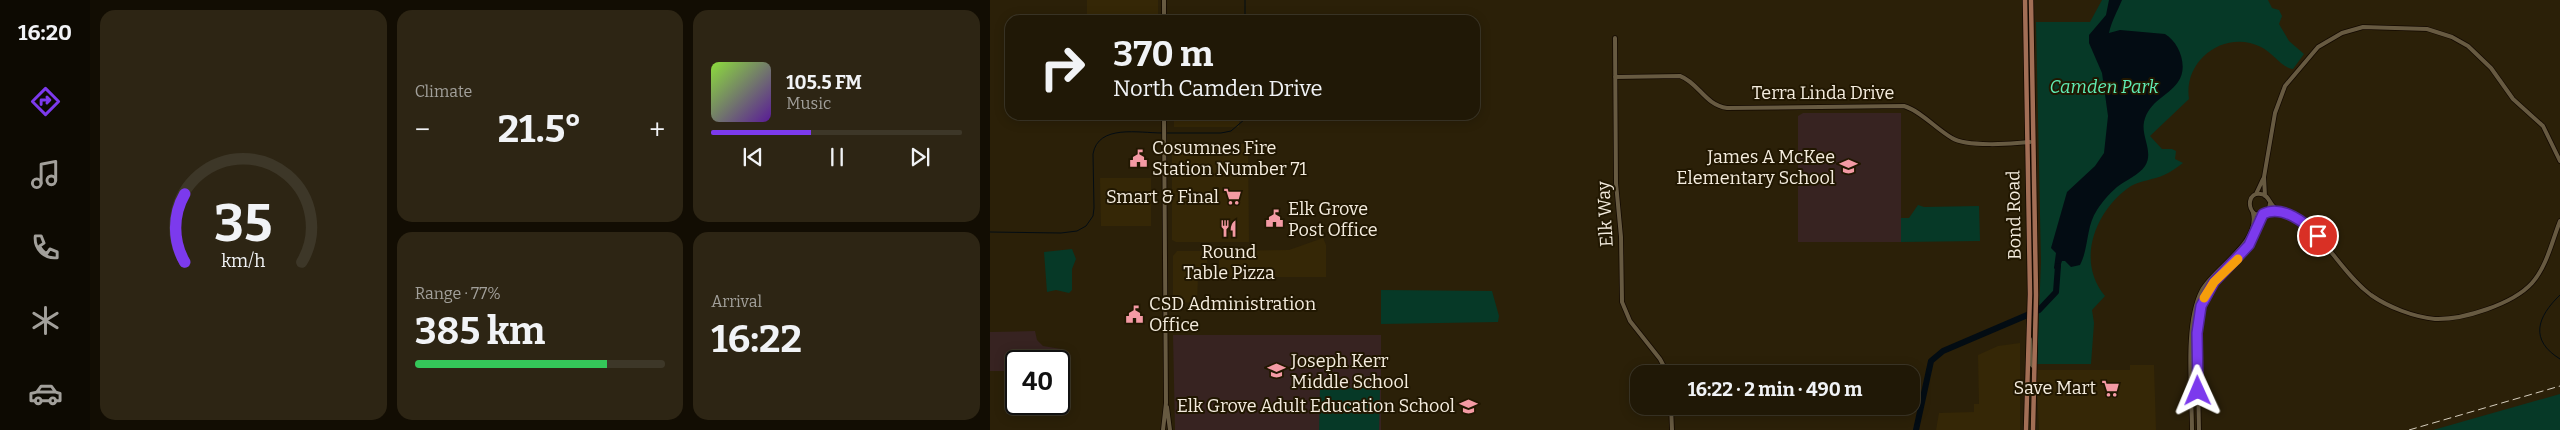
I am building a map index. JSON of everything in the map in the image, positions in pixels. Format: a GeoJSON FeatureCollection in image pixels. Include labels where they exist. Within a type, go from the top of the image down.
{"type":"FeatureCollection","features":[{"type":"Feature","properties":{"kind":"main road","name":"Bond Road"},"geometry":{"type":"LineString","coordinates":[[2025,0],[2030,294],[2026,430]]}},
{"type":"Feature","properties":{"kind":"main road","name":"Bond Road"},"geometry":{"type":"LineString","coordinates":[[2031,0],[2036,295],[2033,430]]}},
{"type":"Feature","properties":{"kind":"street"},"geometry":{"type":"LineString","coordinates":[[1164,0],[1164,15]]}},
{"type":"Feature","properties":{"kind":"street"},"geometry":{"type":"LineString","coordinates":[[2560,160],[2543,126],[2512,99],[2491,68],[2468,46],[2452,37],[2427,29],[2363,27],[2347,30],[2325,41],[2311,53],[2288,82],[2276,104],[2264,177],[2265,196],[2270,203],[2315,232],[2370,294],[2390,306],[2436,319],[2492,307],[2516,296],[2529,286],[2538,275],[2558,233],[2560,221]]}},
{"type":"Feature","properties":{"kind":"street","name":"Elk Way"},"geometry":{"type":"LineString","coordinates":[[1616,38],[1616,183],[1622,302],[1630,321],[1664,365]]}},
{"type":"Feature","properties":{"kind":"street","name":"Terra Linda Drive"},"geometry":{"type":"LineString","coordinates":[[1615,77],[1680,76],[1690,82],[1711,103],[1727,108],[1900,106],[1914,110],[1950,137],[1961,142],[2032,142]]}},
{"type":"Feature","properties":{"kind":"street"},"geometry":{"type":"LineString","coordinates":[[1164,120],[1166,403],[1164,430]]}},
{"type":"Feature","properties":{"kind":"street"},"geometry":{"type":"LineString","coordinates":[[2192,430],[2192,333],[2195,309],[2208,282],[2247,238],[2253,222],[2253,213],[2249,202],[2256,194],[2264,177]]}},
{"type":"Feature","properties":{"kind":"street"},"geometry":{"type":"LineString","coordinates":[[2256,194],[2265,196]]}},
{"type":"Feature","properties":{"kind":"street"},"geometry":{"type":"LineString","coordinates":[[2199,430],[2197,333],[2201,306],[2214,282],[2249,245],[2270,203]]}},
{"type":"Feature","properties":{"kind":"street"},"geometry":{"type":"LineString","coordinates":[[2253,213],[2285,213]]}},
{"type":"Feature","properties":{"kind":"street"},"geometry":{"type":"LineString","coordinates":[[2028,330],[2034,367]]}},
{"type":"Feature","properties":{"kind":"street"},"geometry":{"type":"LineString","coordinates":[[1166,403],[1170,430]]}},
{"type":"Feature","properties":{"kind":"street"},"geometry":{"type":"LineString","coordinates":[[1672,415],[1672,430]]}},
{"type":"Feature","properties":{"kind":"shaded area"},"geometry":{"type":"Polygon","coordinates":[[[1087,0],[1158,0],[1158,15],[1087,15],[1087,0]]]}},
{"type":"Feature","properties":{"kind":"shaded area"},"geometry":{"type":"Polygon","coordinates":[[[2109,0],[2122,0],[2109,33],[2120,30],[2165,34],[2178,49],[2183,69],[2174,87],[2154,104],[2146,115],[2144,133],[2148,155],[2145,166],[2136,175],[2114,189],[2093,216],[2080,265],[2071,267],[2065,261],[2062,261],[2058,273],[2054,268],[2056,253],[2051,248],[2067,192],[2095,166],[2104,153],[2108,116],[2102,73],[2089,43],[2089,35],[2106,15],[2109,0]]]}},
{"type":"Feature","properties":{"kind":"shaded area","name":"James A McKee Elementary School"},"geometry":{"type":"Polygon","coordinates":[[[1803,113],[1901,113],[1901,242],[1798,242],[1798,116],[1803,113]]]}},
{"type":"Feature","properties":{"kind":"shaded area"},"geometry":{"type":"Polygon","coordinates":[[[1174,120],[1239,120],[1239,127],[1174,127],[1174,120]]]}},
{"type":"Feature","properties":{"kind":"shaded area"},"geometry":{"type":"Polygon","coordinates":[[[1172,144],[1248,144],[1249,242],[1176,242],[1172,240],[1172,144]]]}},
{"type":"Feature","properties":{"kind":"shaded area"},"geometry":{"type":"Polygon","coordinates":[[[1100,178],[1151,178],[1151,226],[1101,226],[1100,178]]]}},
{"type":"Feature","properties":{"kind":"shaded area"},"geometry":{"type":"Polygon","coordinates":[[[1323,238],[1326,245],[1326,277],[1219,277],[1219,251],[1289,250],[1323,238]]]}},
{"type":"Feature","properties":{"kind":"shaded area"},"geometry":{"type":"Polygon","coordinates":[[[1177,251],[1207,251],[1207,275],[1198,276],[1197,303],[1175,302],[1173,300],[1173,256],[1177,251]]]}},
{"type":"Feature","properties":{"kind":"shaded area"},"geometry":{"type":"Polygon","coordinates":[[[1035,331],[1037,340],[1043,346],[1061,350],[1005,350],[1005,371],[990,371],[990,332],[1035,331]]]}},
{"type":"Feature","properties":{"kind":"shaded area","name":"Joseph Kerr Middle School"},"geometry":{"type":"Polygon","coordinates":[[[1173,335],[1381,335],[1381,430],[1175,430],[1173,335]]]}},
{"type":"Feature","properties":{"kind":"shaded area"},"geometry":{"type":"Polygon","coordinates":[[[2020,343],[2020,430],[1936,430],[1939,413],[1974,412],[1974,404],[1979,404],[1978,355],[1998,346],[2020,343]]]}},
{"type":"Feature","properties":{"kind":"shaded area"},"geometry":{"type":"Polygon","coordinates":[[[2130,365],[2154,365],[2156,430],[2039,430],[2036,370],[2130,370],[2130,365]]]}},
{"type":"Feature","properties":{"kind":"green space","name":"Camden Park"},"geometry":{"type":"Polygon","coordinates":[[[2102,0],[2268,0],[2272,8],[2279,10],[2282,16],[2279,24],[2289,41],[2304,54],[2293,69],[2285,66],[2261,47],[2247,42],[2234,42],[2221,45],[2209,52],[2200,61],[2193,72],[2189,85],[2189,99],[2150,136],[2162,149],[2176,151],[2175,159],[2183,163],[2164,175],[2131,186],[2108,208],[2099,222],[2091,252],[2091,267],[2096,282],[2105,296],[2092,310],[2094,323],[2091,364],[2037,364],[2041,262],[2036,22],[2090,22],[2102,0]]]}},
{"type":"Feature","properties":{"kind":"green space"},"geometry":{"type":"Polygon","coordinates":[[[1918,205],[1924,207],[1979,206],[1980,241],[1901,242],[1901,218],[1909,218],[1918,205]]]}},
{"type":"Feature","properties":{"kind":"green space"},"geometry":{"type":"Polygon","coordinates":[[[1072,249],[1076,259],[1072,269],[1072,290],[1069,293],[1056,290],[1047,292],[1044,252],[1072,249]]]}},
{"type":"Feature","properties":{"kind":"green space"},"geometry":{"type":"Polygon","coordinates":[[[1381,290],[1492,291],[1499,316],[1498,322],[1381,324],[1381,290]]]}},
{"type":"Feature","properties":{"kind":"green space"},"geometry":{"type":"Polygon","coordinates":[[[1320,388],[1380,388],[1379,430],[1319,430],[1320,388]]]}},
{"type":"Feature","properties":{"kind":"green space"},"geometry":{"type":"Polygon","coordinates":[[[2560,394],[2560,430],[2433,430],[2560,394]]]}},
{"type":"Feature","properties":{"kind":"waterway"},"geometry":{"type":"LineString","coordinates":[[1245,0],[1245,15]]}},
{"type":"Feature","properties":{"kind":"waterway"},"geometry":{"type":"LineString","coordinates":[[1166,133],[1221,133],[1231,131],[1244,120]]}},
{"type":"Feature","properties":{"kind":"waterway"},"geometry":{"type":"LineString","coordinates":[[990,232],[1061,233],[1077,231],[1086,226],[1093,216],[1094,208],[1093,154],[1096,144],[1111,134],[1121,132],[1162,133]]}},
{"type":"Feature","properties":{"kind":"waterway"},"geometry":{"type":"LineString","coordinates":[[1916,430],[1931,361],[1943,351],[2039,310],[2056,292],[2058,266]]}},
{"type":"Feature","properties":{"kind":"waterway"},"geometry":{"type":"LineString","coordinates":[[2560,295],[2546,312],[2540,328],[2540,336],[2544,344],[2550,352],[2560,359]]}},
{"type":"Feature","properties":{"kind":"railway"},"geometry":{"type":"LineString","coordinates":[[2409,430],[2560,386]]}},
{"type":"Feature","properties":{"kind":"slow traffic"},"geometry":{"type":"LineString","coordinates":[[2204,298],[2218,277],[2238,259]]}},
{"type":"Feature","properties":{"kind":"place","name":"Cosumnes Fire Station Number 71"},"geometry":{"type":"Point","coordinates":[1138,158]}},
{"type":"Feature","properties":{"kind":"place","name":"James A McKee Elementary School"},"geometry":{"type":"Point","coordinates":[1849,167]}},
{"type":"Feature","properties":{"kind":"place","name":"Smart & Final"},"geometry":{"type":"Point","coordinates":[1233,197]}},
{"type":"Feature","properties":{"kind":"place","name":"Elk Grove Post Office"},"geometry":{"type":"Point","coordinates":[1274,219]}},
{"type":"Feature","properties":{"kind":"place","name":"Round Table Pizza"},"geometry":{"type":"Point","coordinates":[1229,229]}},
{"type":"Feature","properties":{"kind":"place","name":"CSD Administration Office"},"geometry":{"type":"Point","coordinates":[1135,314]}},
{"type":"Feature","properties":{"kind":"place","name":"Joseph Kerr Middle School"},"geometry":{"type":"Point","coordinates":[1277,371]}},
{"type":"Feature","properties":{"kind":"place","name":"Save Mart"},"geometry":{"type":"Point","coordinates":[2110,388]}},
{"type":"Feature","properties":{"kind":"place","name":"Elk Grove Adult Education School"},"geometry":{"type":"Point","coordinates":[1469,406]}},
{"type":"Feature","properties":{"kind":"route"},"geometry":{"type":"LineString","coordinates":[[2198,391],[2197,333],[2201,306],[2214,282],[2238,259],[2249,245],[2263,214],[2271,211],[2285,213],[2311,228],[2318,236]]}}]}
